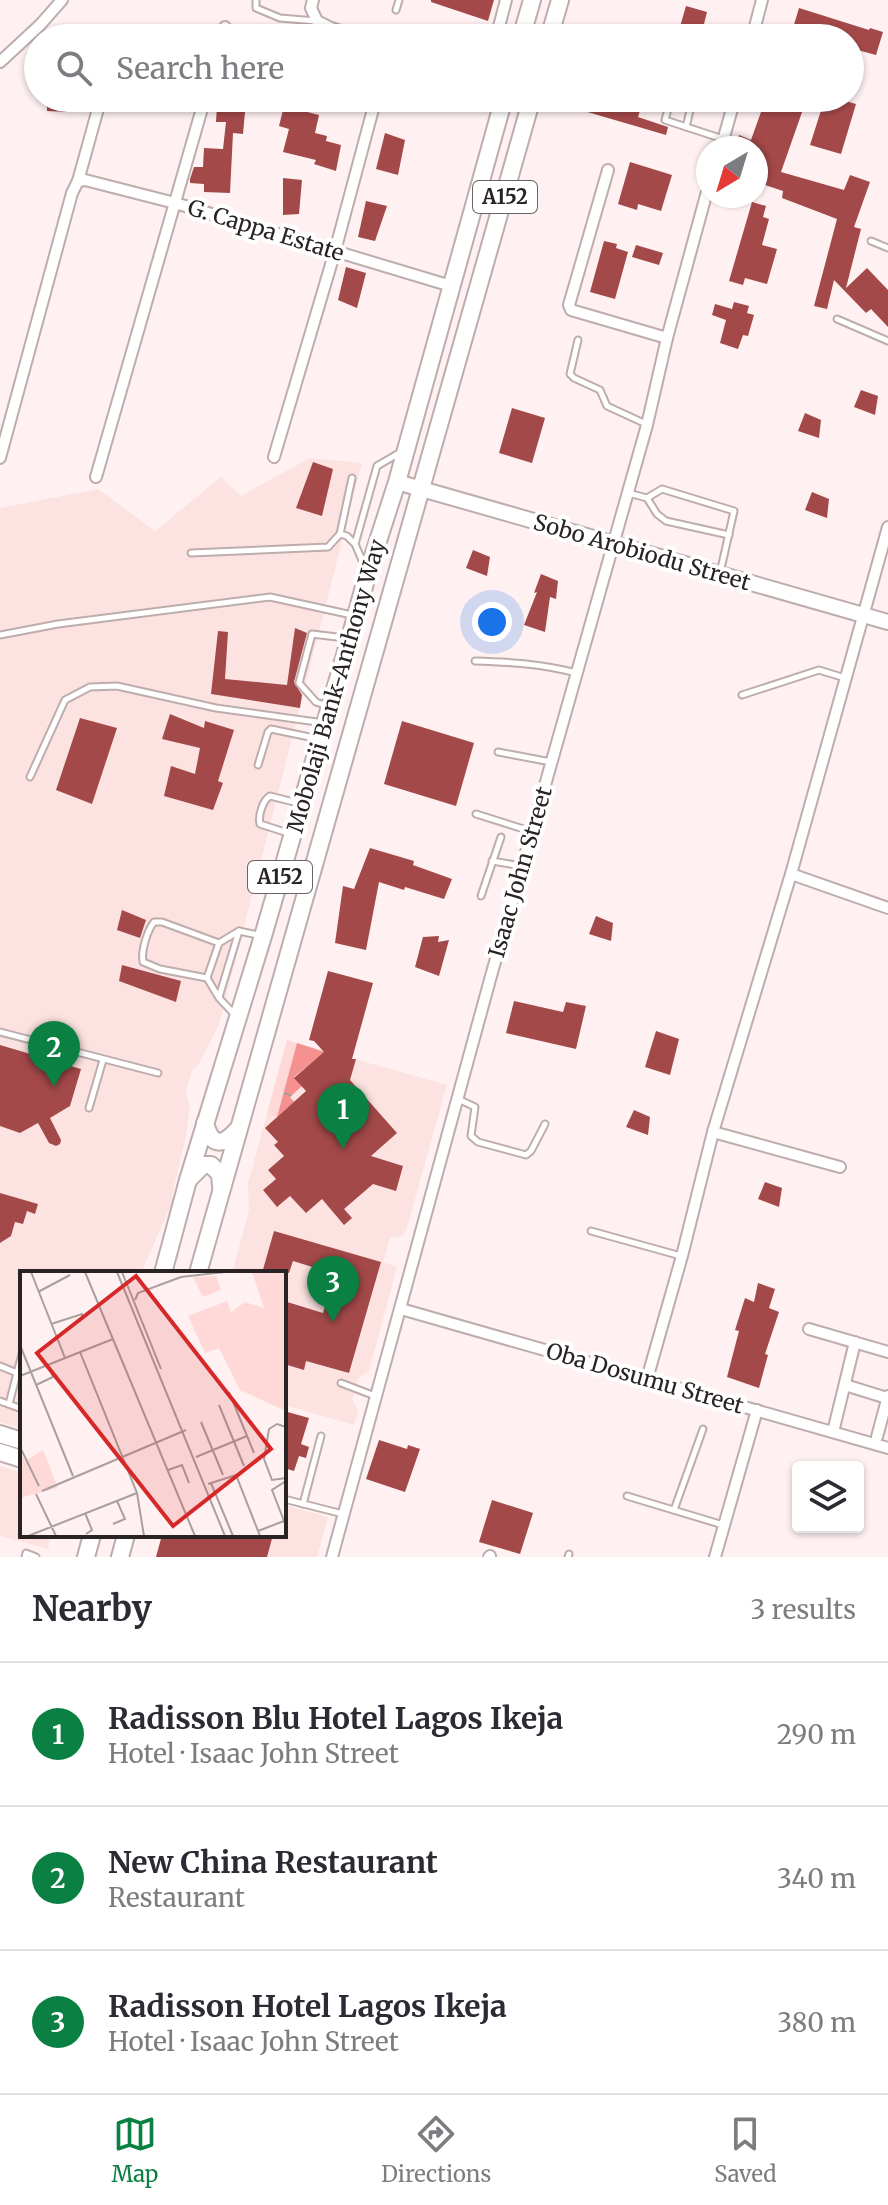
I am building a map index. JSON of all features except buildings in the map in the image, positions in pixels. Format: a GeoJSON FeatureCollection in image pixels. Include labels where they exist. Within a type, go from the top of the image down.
{"type":"FeatureCollection","features":[{"type":"Feature","properties":{"kind":"main road"},"geometry":{"type":"LineString","coordinates":[[525,24],[532,0]]}},
{"type":"Feature","properties":{"kind":"main road"},"geometry":{"type":"LineString","coordinates":[[553,24],[560,0]]}},
{"type":"Feature","properties":{"kind":"main road","name":"Mobolaji Bank-Anthony Way"},"geometry":{"type":"LineString","coordinates":[[164,1271],[397,482],[500,112]]}},
{"type":"Feature","properties":{"kind":"main road","name":"Mobolaji Bank-Anthony Way"},"geometry":{"type":"LineString","coordinates":[[199,1271],[528,112]]}},
{"type":"Feature","properties":{"kind":"main road"},"geometry":{"type":"LineString","coordinates":[[205,1123],[208,1135],[214,1141],[229,1140],[237,1130]]}},
{"type":"Feature","properties":{"kind":"main road"},"geometry":{"type":"LineString","coordinates":[[188,1180],[203,1165],[211,1165],[220,1174],[221,1191]]}},
{"type":"Feature","properties":{"kind":"main road"},"geometry":{"type":"LineString","coordinates":[[0,1434],[20,1440]]}},
{"type":"Feature","properties":{"kind":"main road"},"geometry":{"type":"LineString","coordinates":[[0,1452],[20,1458]]}},
{"type":"Feature","properties":{"kind":"main road"},"geometry":{"type":"LineString","coordinates":[[86,1557],[91,1537]]}},
{"type":"Feature","properties":{"kind":"main road"},"geometry":{"type":"LineString","coordinates":[[120,1557],[125,1537]]}},
{"type":"Feature","properties":{"kind":"street"},"geometry":{"type":"LineString","coordinates":[[41,24],[62,0]]}},
{"type":"Feature","properties":{"kind":"street"},"geometry":{"type":"LineString","coordinates":[[313,0],[311,8],[317,21],[323,24]]}},
{"type":"Feature","properties":{"kind":"street"},"geometry":{"type":"LineString","coordinates":[[500,24],[506,0]]}},
{"type":"Feature","properties":{"kind":"street"},"geometry":{"type":"LineString","coordinates":[[756,24],[762,0]]}},
{"type":"Feature","properties":{"kind":"street"},"geometry":{"type":"LineString","coordinates":[[0,62],[24,40]]}},
{"type":"Feature","properties":{"kind":"street"},"geometry":{"type":"LineString","coordinates":[[0,458],[97,112]]}},
{"type":"Feature","properties":{"kind":"street"},"geometry":{"type":"LineString","coordinates":[[96,477],[201,112]]}},
{"type":"Feature","properties":{"kind":"street"},"geometry":{"type":"LineString","coordinates":[[274,457],[372,112]]}},
{"type":"Feature","properties":{"kind":"street"},"geometry":{"type":"LineString","coordinates":[[724,136],[731,112]]}},
{"type":"Feature","properties":{"kind":"street"},"geometry":{"type":"LineString","coordinates":[[608,170],[569,305],[571,310],[667,338]]}},
{"type":"Feature","properties":{"kind":"street","name":"G. Cappa Estate"},"geometry":{"type":"LineString","coordinates":[[78,181],[85,180],[175,203],[451,286]]}},
{"type":"Feature","properties":{"kind":"street","name":"Isaac John Street"},"geometry":{"type":"LineString","coordinates":[[332,1557],[647,425],[703,208]]}},
{"type":"Feature","properties":{"kind":"street","name":"Sobo Arobiodu Street"},"geometry":{"type":"LineString","coordinates":[[397,482],[888,622]]}},
{"type":"Feature","properties":{"kind":"street"},"geometry":{"type":"LineString","coordinates":[[647,1379],[713,1132],[791,874],[888,527]]}},
{"type":"Feature","properties":{"kind":"street"},"geometry":{"type":"LineString","coordinates":[[791,874],[888,908]]}},
{"type":"Feature","properties":{"kind":"street"},"geometry":{"type":"LineString","coordinates":[[713,1132],[840,1167]]}},
{"type":"Feature","properties":{"kind":"street","name":"Oba Dosumu Street"},"geometry":{"type":"LineString","coordinates":[[401,1309],[888,1448]]}},
{"type":"Feature","properties":{"kind":"street"},"geometry":{"type":"LineString","coordinates":[[809,1329],[888,1352]]}},
{"type":"Feature","properties":{"kind":"street"},"geometry":{"type":"LineString","coordinates":[[833,1432],[855,1342]]}},
{"type":"Feature","properties":{"kind":"street"},"geometry":{"type":"LineString","coordinates":[[845,1385],[888,1397],[881,1433]]}},
{"type":"Feature","properties":{"kind":"street"},"geometry":{"type":"LineString","coordinates":[[715,1557],[757,1410]]}},
{"type":"Feature","properties":{"kind":"lane"},"geometry":{"type":"LineString","coordinates":[[256,0],[256,8],[280,18],[317,21]]}},
{"type":"Feature","properties":{"kind":"lane"},"geometry":{"type":"LineString","coordinates":[[396,10],[399,0]]}},
{"type":"Feature","properties":{"kind":"lane"},"geometry":{"type":"LineString","coordinates":[[667,112],[665,120],[706,136]]}},
{"type":"Feature","properties":{"kind":"lane"},"geometry":{"type":"LineString","coordinates":[[686,127],[690,112]]}},
{"type":"Feature","properties":{"kind":"lane"},"geometry":{"type":"LineString","coordinates":[[871,241],[888,248]]}},
{"type":"Feature","properties":{"kind":"lane"},"geometry":{"type":"LineString","coordinates":[[837,319],[888,341]]}},
{"type":"Feature","properties":{"kind":"lane"},"geometry":{"type":"LineString","coordinates":[[578,340],[570,374],[600,390],[607,406],[647,425]]}},
{"type":"Feature","properties":{"kind":"lane"},"geometry":{"type":"LineString","coordinates":[[355,544],[377,466],[406,449]]}},
{"type":"Feature","properties":{"kind":"lane"},"geometry":{"type":"LineString","coordinates":[[191,553],[328,547],[340,534],[352,478]]}},
{"type":"Feature","properties":{"kind":"lane"},"geometry":{"type":"LineString","coordinates":[[647,498],[662,489],[734,511],[720,574]]}},
{"type":"Feature","properties":{"kind":"lane"},"geometry":{"type":"LineString","coordinates":[[628,493],[647,498],[657,514],[666,521],[729,535]]}},
{"type":"Feature","properties":{"kind":"lane"},"geometry":{"type":"LineString","coordinates":[[340,534],[355,544],[368,572]]}},
{"type":"Feature","properties":{"kind":"lane"},"geometry":{"type":"LineString","coordinates":[[0,635],[58,624],[270,597],[356,617]]}},
{"type":"Feature","properties":{"kind":"lane"},"geometry":{"type":"LineString","coordinates":[[330,706],[316,702],[299,683],[312,634],[350,638]]}},
{"type":"Feature","properties":{"kind":"lane"},"geometry":{"type":"LineString","coordinates":[[475,661],[517,662],[577,673]]}},
{"type":"Feature","properties":{"kind":"lane"},"geometry":{"type":"LineString","coordinates":[[742,695],[819,670],[846,678]]}},
{"type":"Feature","properties":{"kind":"lane"},"geometry":{"type":"LineString","coordinates":[[30,777],[65,700],[90,687],[117,686],[322,732]]}},
{"type":"Feature","properties":{"kind":"lane"},"geometry":{"type":"LineString","coordinates":[[258,765],[271,729],[322,732]]}},
{"type":"Feature","properties":{"kind":"lane"},"geometry":{"type":"LineString","coordinates":[[498,752],[552,762]]}},
{"type":"Feature","properties":{"kind":"lane"},"geometry":{"type":"LineString","coordinates":[[293,834],[260,824],[264,801],[270,796],[302,803]]}},
{"type":"Feature","properties":{"kind":"lane"},"geometry":{"type":"LineString","coordinates":[[476,814],[533,832]]}},
{"type":"Feature","properties":{"kind":"lane"},"geometry":{"type":"LineString","coordinates":[[481,896],[501,837]]}},
{"type":"Feature","properties":{"kind":"lane"},"geometry":{"type":"LineString","coordinates":[[492,861],[523,867]]}},
{"type":"Feature","properties":{"kind":"lane"},"geometry":{"type":"LineString","coordinates":[[219,943],[162,922],[154,922],[142,955],[143,962],[160,969],[207,978],[219,998],[238,1018]]}},
{"type":"Feature","properties":{"kind":"lane"},"geometry":{"type":"LineString","coordinates":[[207,978],[219,943],[239,931],[263,936]]}},
{"type":"Feature","properties":{"kind":"lane"},"geometry":{"type":"LineString","coordinates":[[219,998],[239,931]]}},
{"type":"Feature","properties":{"kind":"lane"},"geometry":{"type":"LineString","coordinates":[[0,1032],[158,1073]]}},
{"type":"Feature","properties":{"kind":"lane"},"geometry":{"type":"LineString","coordinates":[[89,1108],[103,1060]]}},
{"type":"Feature","properties":{"kind":"lane"},"geometry":{"type":"LineString","coordinates":[[457,1099],[475,1107],[471,1136],[478,1142],[526,1155],[545,1124]]}},
{"type":"Feature","properties":{"kind":"lane"},"geometry":{"type":"LineString","coordinates":[[591,1231],[682,1256]]}},
{"type":"Feature","properties":{"kind":"lane"},"geometry":{"type":"LineString","coordinates":[[0,1366],[20,1374],[9,1404]]}},
{"type":"Feature","properties":{"kind":"lane"},"geometry":{"type":"LineString","coordinates":[[341,1383],[375,1396]]}},
{"type":"Feature","properties":{"kind":"lane"},"geometry":{"type":"LineString","coordinates":[[0,1401],[20,1408]]}},
{"type":"Feature","properties":{"kind":"lane"},"geometry":{"type":"LineString","coordinates":[[674,1510],[703,1429]]}},
{"type":"Feature","properties":{"kind":"lane"},"geometry":{"type":"LineString","coordinates":[[303,1504],[321,1436]]}},
{"type":"Feature","properties":{"kind":"lane"},"geometry":{"type":"LineString","coordinates":[[627,1496],[724,1525]]}},
{"type":"Feature","properties":{"kind":"lane"},"geometry":{"type":"LineString","coordinates":[[286,1500],[343,1514]]}},
{"type":"Feature","properties":{"kind":"lane"},"geometry":{"type":"LineString","coordinates":[[25,1557],[26,1553],[36,1557]]}},
{"type":"Feature","properties":{"kind":"path"},"geometry":{"type":"LineString","coordinates":[[284,1093],[292,1096]]}},
{"type":"Feature","properties":{"kind":"shaded area"},"geometry":{"type":"Polygon","coordinates":[[[310,458],[362,463],[219,1025],[197,1067],[193,1069],[187,1086],[190,1105],[172,1203],[142,1271],[20,1271],[20,1428],[0,1422],[0,508],[98,489],[155,531],[221,477],[241,496],[310,458]]]}},
{"type":"Feature","properties":{"kind":"shaded area"},"geometry":{"type":"Polygon","coordinates":[[[287,1040],[447,1085],[406,1231],[402,1236],[390,1238],[383,1262],[397,1267],[369,1371],[359,1378],[352,1399],[358,1410],[354,1425],[286,1406],[286,1271],[233,1271],[249,1210],[248,1183],[287,1040]]]}},
{"type":"Feature","properties":{"kind":"shaded area"},"geometry":{"type":"Polygon","coordinates":[[[287,1040],[297,1043],[277,1117],[267,1114],[287,1040]]]}},
{"type":"Feature","properties":{"kind":"shaded area"},"geometry":{"type":"Polygon","coordinates":[[[297,1043],[325,1052],[294,1077],[302,1086],[290,1097],[294,1102],[277,1117],[297,1043]]]}},
{"type":"Feature","properties":{"kind":"shaded area"},"geometry":{"type":"Polygon","coordinates":[[[0,1466],[20,1472],[20,1537],[51,1537],[48,1549],[0,1536],[0,1466]]]}},
{"type":"Feature","properties":{"kind":"shaded area"},"geometry":{"type":"Polygon","coordinates":[[[286,1506],[328,1517],[317,1557],[201,1557],[206,1537],[286,1537],[286,1506]]]}},
{"type":"Feature","properties":{"kind":"place","name":"New China Restaurant"},"geometry":{"type":"Point","coordinates":[54,1087]}},
{"type":"Feature","properties":{"kind":"place","name":"Radisson Blu Hotel Lagos Ikeja"},"geometry":{"type":"Point","coordinates":[343,1149]}},
{"type":"Feature","properties":{"kind":"place","name":"Radisson Hotel Lagos Ikeja"},"geometry":{"type":"Point","coordinates":[333,1322]}}]}
